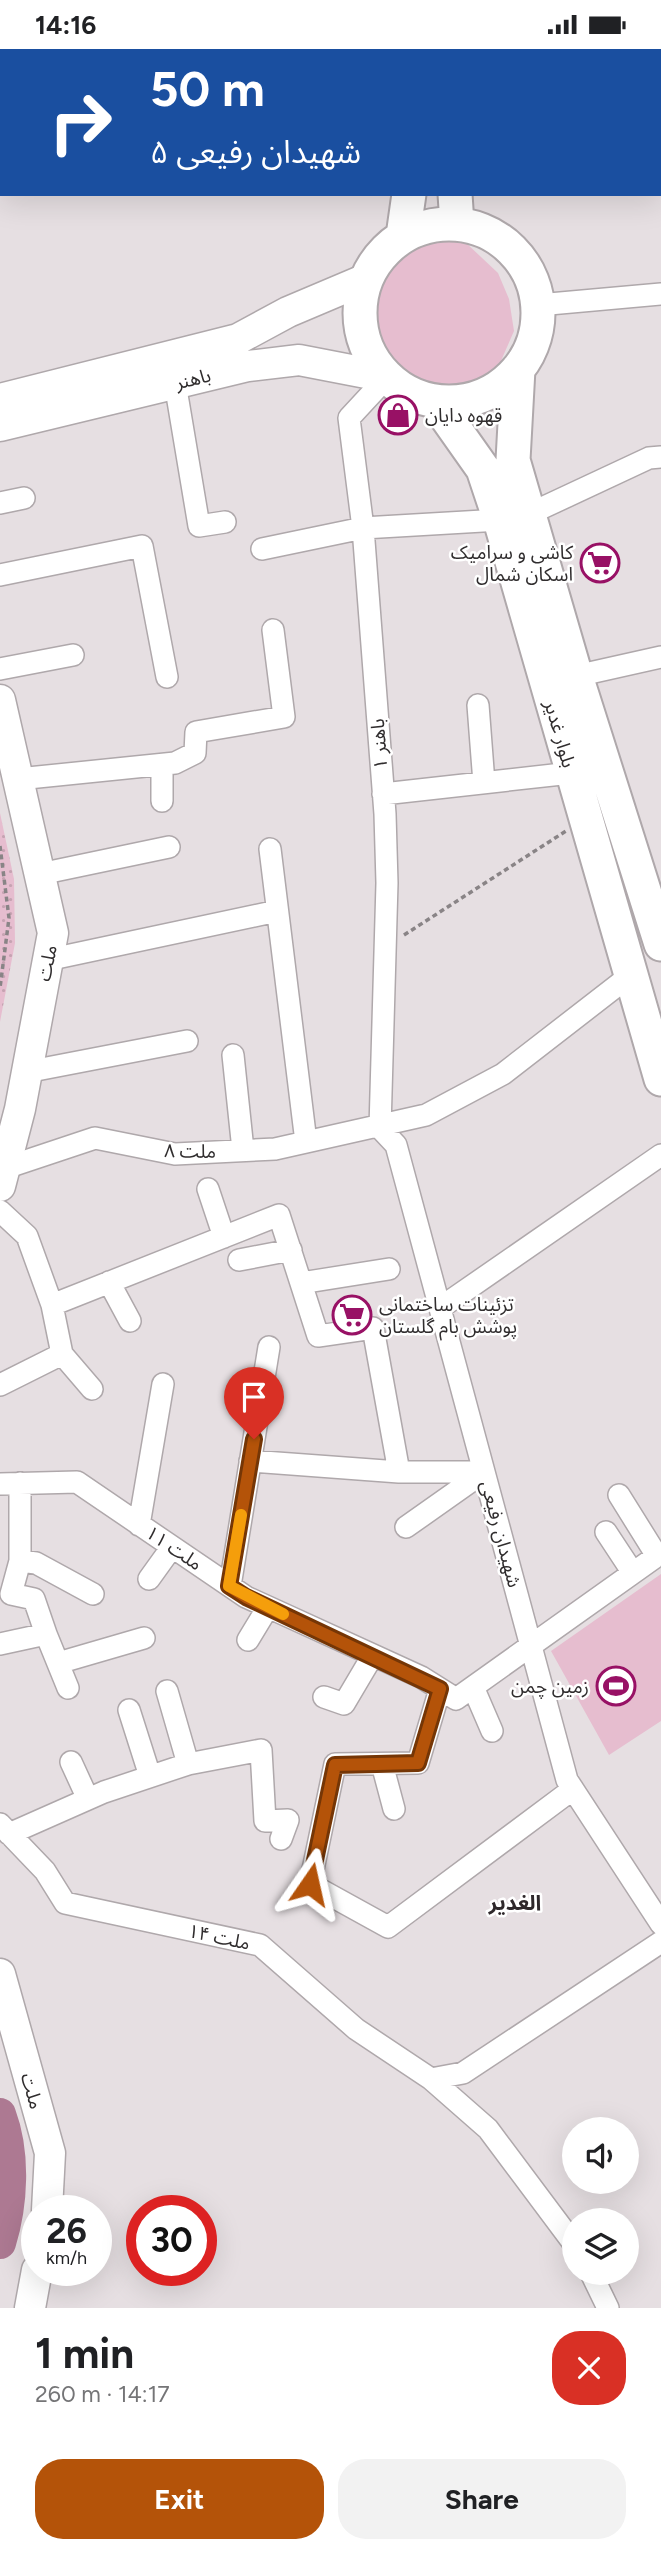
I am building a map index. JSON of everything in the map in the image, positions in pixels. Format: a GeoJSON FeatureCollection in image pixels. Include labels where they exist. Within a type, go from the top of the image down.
{"type":"FeatureCollection","features":[{"type":"Feature","properties":{"kind":"main road"},"geometry":{"type":"LineString","coordinates":[[403,236],[409,196]]}},
{"type":"Feature","properties":{"kind":"main road"},"geometry":{"type":"LineString","coordinates":[[456,209],[481,230],[503,241],[520,259],[533,281],[538,305],[534,338],[519,369],[502,385],[459,401],[435,401],[409,392],[387,377],[371,356],[362,331],[360,305],[366,279],[375,262],[403,236],[429,226],[456,209]]}},
{"type":"Feature","properties":{"kind":"main road","name":"باهنر"},"geometry":{"type":"LineString","coordinates":[[0,398],[238,339],[288,312],[366,279]]}},
{"type":"Feature","properties":{"kind":"main road","name":"باهنر"},"geometry":{"type":"LineString","coordinates":[[0,426],[248,366],[299,360],[387,377]]}},
{"type":"Feature","properties":{"kind":"main road","name":"بلوار غدیر"},"geometry":{"type":"LineString","coordinates":[[519,369],[513,460],[513,517],[571,773],[661,1079]]}},
{"type":"Feature","properties":{"kind":"main road","name":"بلوار غدیر"},"geometry":{"type":"LineString","coordinates":[[435,401],[513,517],[576,676],[661,944]]}},
{"type":"Feature","properties":{"kind":"main road","name":"ملت"},"geometry":{"type":"LineString","coordinates":[[0,700],[53,933],[2,1177]]}},
{"type":"Feature","properties":{"kind":"main road","name":"ملت"},"geometry":{"type":"LineString","coordinates":[[0,1974],[50,2153],[48,2195]]}},
{"type":"Feature","properties":{"kind":"main road"},"geometry":{"type":"LineString","coordinates":[[30,2308],[34,2286]]}},
{"type":"Feature","properties":{"kind":"street"},"geometry":{"type":"LineString","coordinates":[[538,305],[661,294]]}},
{"type":"Feature","properties":{"kind":"street","name":"باهنر ۱"},"geometry":{"type":"LineString","coordinates":[[380,1128],[387,883],[363,528],[349,418],[387,377]]}},
{"type":"Feature","properties":{"kind":"street"},"geometry":{"type":"LineString","coordinates":[[176,383],[199,526],[225,522]]}},
{"type":"Feature","properties":{"kind":"street"},"geometry":{"type":"LineString","coordinates":[[262,549],[363,528],[513,517],[649,458],[661,457]]}},
{"type":"Feature","properties":{"kind":"street"},"geometry":{"type":"LineString","coordinates":[[0,503],[24,498]]}},
{"type":"Feature","properties":{"kind":"street"},"geometry":{"type":"LineString","coordinates":[[0,575],[142,546],[167,677]]}},
{"type":"Feature","properties":{"kind":"street"},"geometry":{"type":"LineString","coordinates":[[18,779],[175,764],[195,753],[196,732],[284,716],[273,630]]}},
{"type":"Feature","properties":{"kind":"street"},"geometry":{"type":"LineString","coordinates":[[0,669],[73,655]]}},
{"type":"Feature","properties":{"kind":"street"},"geometry":{"type":"LineString","coordinates":[[576,676],[661,657]]}},
{"type":"Feature","properties":{"kind":"street"},"geometry":{"type":"LineString","coordinates":[[478,705],[484,783]]}},
{"type":"Feature","properties":{"kind":"street"},"geometry":{"type":"LineString","coordinates":[[162,765],[162,801]]}},
{"type":"Feature","properties":{"kind":"street"},"geometry":{"type":"LineString","coordinates":[[383,794],[571,773]]}},
{"type":"Feature","properties":{"kind":"street"},"geometry":{"type":"LineString","coordinates":[[40,874],[169,847]]}},
{"type":"Feature","properties":{"kind":"street"},"geometry":{"type":"LineString","coordinates":[[270,849],[306,1142]]}},
{"type":"Feature","properties":{"kind":"street"},"geometry":{"type":"LineString","coordinates":[[47,960],[277,911]]}},
{"type":"Feature","properties":{"kind":"street","name":"۸ ملت"},"geometry":{"type":"LineString","coordinates":[[2,1177],[95,1138],[176,1154],[275,1149],[380,1128],[426,1115],[503,1074],[632,974]]}},
{"type":"Feature","properties":{"kind":"street"},"geometry":{"type":"LineString","coordinates":[[26,1072],[187,1041]]}},
{"type":"Feature","properties":{"kind":"street"},"geometry":{"type":"LineString","coordinates":[[233,1055],[243,1150]]}},
{"type":"Feature","properties":{"kind":"street","name":"شهیدان رفیعی"},"geometry":{"type":"LineString","coordinates":[[380,1128],[396,1145],[567,1780],[661,1924]]}},
{"type":"Feature","properties":{"kind":"street"},"geometry":{"type":"LineString","coordinates":[[440,1308],[661,1155]]}},
{"type":"Feature","properties":{"kind":"street"},"geometry":{"type":"LineString","coordinates":[[208,1189],[224,1237]]}},
{"type":"Feature","properties":{"kind":"street"},"geometry":{"type":"LineString","coordinates":[[0,1212],[27,1236],[52,1305],[62,1354],[92,1389]]}},
{"type":"Feature","properties":{"kind":"street"},"geometry":{"type":"LineString","coordinates":[[52,1305],[279,1215],[318,1336],[373,1328],[399,1472]]}},
{"type":"Feature","properties":{"kind":"street"},"geometry":{"type":"LineString","coordinates":[[239,1259],[291,1250]]}},
{"type":"Feature","properties":{"kind":"street"},"geometry":{"type":"LineString","coordinates":[[301,1283],[389,1269]]}},
{"type":"Feature","properties":{"kind":"street"},"geometry":{"type":"LineString","coordinates":[[109,1282],[130,1321]]}},
{"type":"Feature","properties":{"kind":"street"},"geometry":{"type":"LineString","coordinates":[[229,1586],[269,1347]]}},
{"type":"Feature","properties":{"kind":"street"},"geometry":{"type":"LineString","coordinates":[[0,1385],[62,1354]]}},
{"type":"Feature","properties":{"kind":"street"},"geometry":{"type":"LineString","coordinates":[[139,1525],[163,1384]]}},
{"type":"Feature","properties":{"kind":"street"},"geometry":{"type":"LineString","coordinates":[[250,1461],[399,1472],[484,1472]]}},
{"type":"Feature","properties":{"kind":"street"},"geometry":{"type":"LineString","coordinates":[[406,1527],[484,1472]]}},
{"type":"Feature","properties":{"kind":"street","name":"۱۱ ملت"},"geometry":{"type":"LineString","coordinates":[[10,1483],[77,1482],[229,1586],[268,1607],[457,1692]]}},
{"type":"Feature","properties":{"kind":"street"},"geometry":{"type":"LineString","coordinates":[[10,1483],[20,1560],[11,1594],[34,1599],[68,1688]]}},
{"type":"Feature","properties":{"kind":"street"},"geometry":{"type":"LineString","coordinates":[[573,1789],[388,1927],[310,1884],[335,1765],[418,1763],[457,1692],[531,1646],[659,1554],[619,1495]]}},
{"type":"Feature","properties":{"kind":"street"},"geometry":{"type":"LineString","coordinates":[[606,1532],[633,1573]]}},
{"type":"Feature","properties":{"kind":"street"},"geometry":{"type":"LineString","coordinates":[[149,1579],[172,1547]]}},
{"type":"Feature","properties":{"kind":"street"},"geometry":{"type":"LineString","coordinates":[[20,1560],[37,1563],[93,1594]]}},
{"type":"Feature","properties":{"kind":"street"},"geometry":{"type":"LineString","coordinates":[[248,1640],[268,1607]]}},
{"type":"Feature","properties":{"kind":"street"},"geometry":{"type":"LineString","coordinates":[[0,1644],[46,1634]]}},
{"type":"Feature","properties":{"kind":"street"},"geometry":{"type":"LineString","coordinates":[[58,1663],[144,1638]]}},
{"type":"Feature","properties":{"kind":"street"},"geometry":{"type":"LineString","coordinates":[[324,1697],[344,1704],[373,1655]]}},
{"type":"Feature","properties":{"kind":"street"},"geometry":{"type":"LineString","coordinates":[[167,1691],[188,1764]]}},
{"type":"Feature","properties":{"kind":"street"},"geometry":{"type":"LineString","coordinates":[[457,1692],[492,1731]]}},
{"type":"Feature","properties":{"kind":"street"},"geometry":{"type":"LineString","coordinates":[[129,1710],[150,1776]]}},
{"type":"Feature","properties":{"kind":"street"},"geometry":{"type":"LineString","coordinates":[[5,1829],[188,1764],[261,1750],[265,1821],[288,1820],[281,1839]]}},
{"type":"Feature","properties":{"kind":"street"},"geometry":{"type":"LineString","coordinates":[[72,1762],[88,1799]]}},
{"type":"Feature","properties":{"kind":"street"},"geometry":{"type":"LineString","coordinates":[[382,1764],[394,1809]]}},
{"type":"Feature","properties":{"kind":"street","name":"۱۴ ملت"},"geometry":{"type":"LineString","coordinates":[[5,1829],[45,1871],[65,1903],[260,1945],[356,2029],[432,2079],[488,2129],[562,2228]]}},
{"type":"Feature","properties":{"kind":"street"},"geometry":{"type":"LineString","coordinates":[[432,2079],[463,2073],[661,1942]]}},
{"type":"Feature","properties":{"kind":"street"},"geometry":{"type":"LineString","coordinates":[[597,2285],[608,2308]]}},
{"type":"Feature","properties":{"kind":"path"},"geometry":{"type":"LineString","coordinates":[[385,947],[584,820]]}},
{"type":"Feature","properties":{"kind":"path"},"geometry":{"type":"LineString","coordinates":[[0,846],[9,918],[0,988]]}},
{"type":"Feature","properties":{"kind":"shaded area"},"geometry":{"type":"Polygon","coordinates":[[[413,233],[464,241],[498,273],[509,299],[514,331],[500,363],[485,376],[443,392],[407,387],[384,372],[365,341],[362,292],[389,247],[413,233]]]}},
{"type":"Feature","properties":{"kind":"shaded area"},"geometry":{"type":"Polygon","coordinates":[[[0,813],[14,879],[15,943],[0,1022],[0,813]]]}},
{"type":"Feature","properties":{"kind":"shaded area","name":"زمین چمن"},"geometry":{"type":"Polygon","coordinates":[[[661,1574],[661,1721],[609,1755],[551,1651],[661,1574]]]}},
{"type":"Feature","properties":{"kind":"waterway"},"geometry":{"type":"LineString","coordinates":[[0,2114],[10,2162],[9,2196],[0,2243]]}},
{"type":"Feature","properties":{"kind":"slow traffic"},"geometry":{"type":"LineString","coordinates":[[241,1515],[229,1586],[283,1614]]}},
{"type":"Feature","properties":{"kind":"place","name":"قهوه دایان"},"geometry":{"type":"Point","coordinates":[398,415]}},
{"type":"Feature","properties":{"kind":"place","name":"کاشی و سرامیک اسکان شمال"},"geometry":{"type":"Point","coordinates":[600,563]}},
{"type":"Feature","properties":{"kind":"place","name":"تزئینات ساختمانی پوشش بام گلستان"},"geometry":{"type":"Point","coordinates":[352,1315]}},
{"type":"Feature","properties":{"kind":"place","name":"زمین چمن"},"geometry":{"type":"Point","coordinates":[616,1686]}},
{"type":"Feature","properties":{"kind":"district","name":"الغدیر"},"geometry":{"type":"Point","coordinates":[515,1902]}},
{"type":"Feature","properties":{"kind":"route"},"geometry":{"type":"LineString","coordinates":[[254,1439],[229,1586],[246,1597],[421,1677],[440,1689],[418,1763],[335,1765],[310,1884]]}}]}
